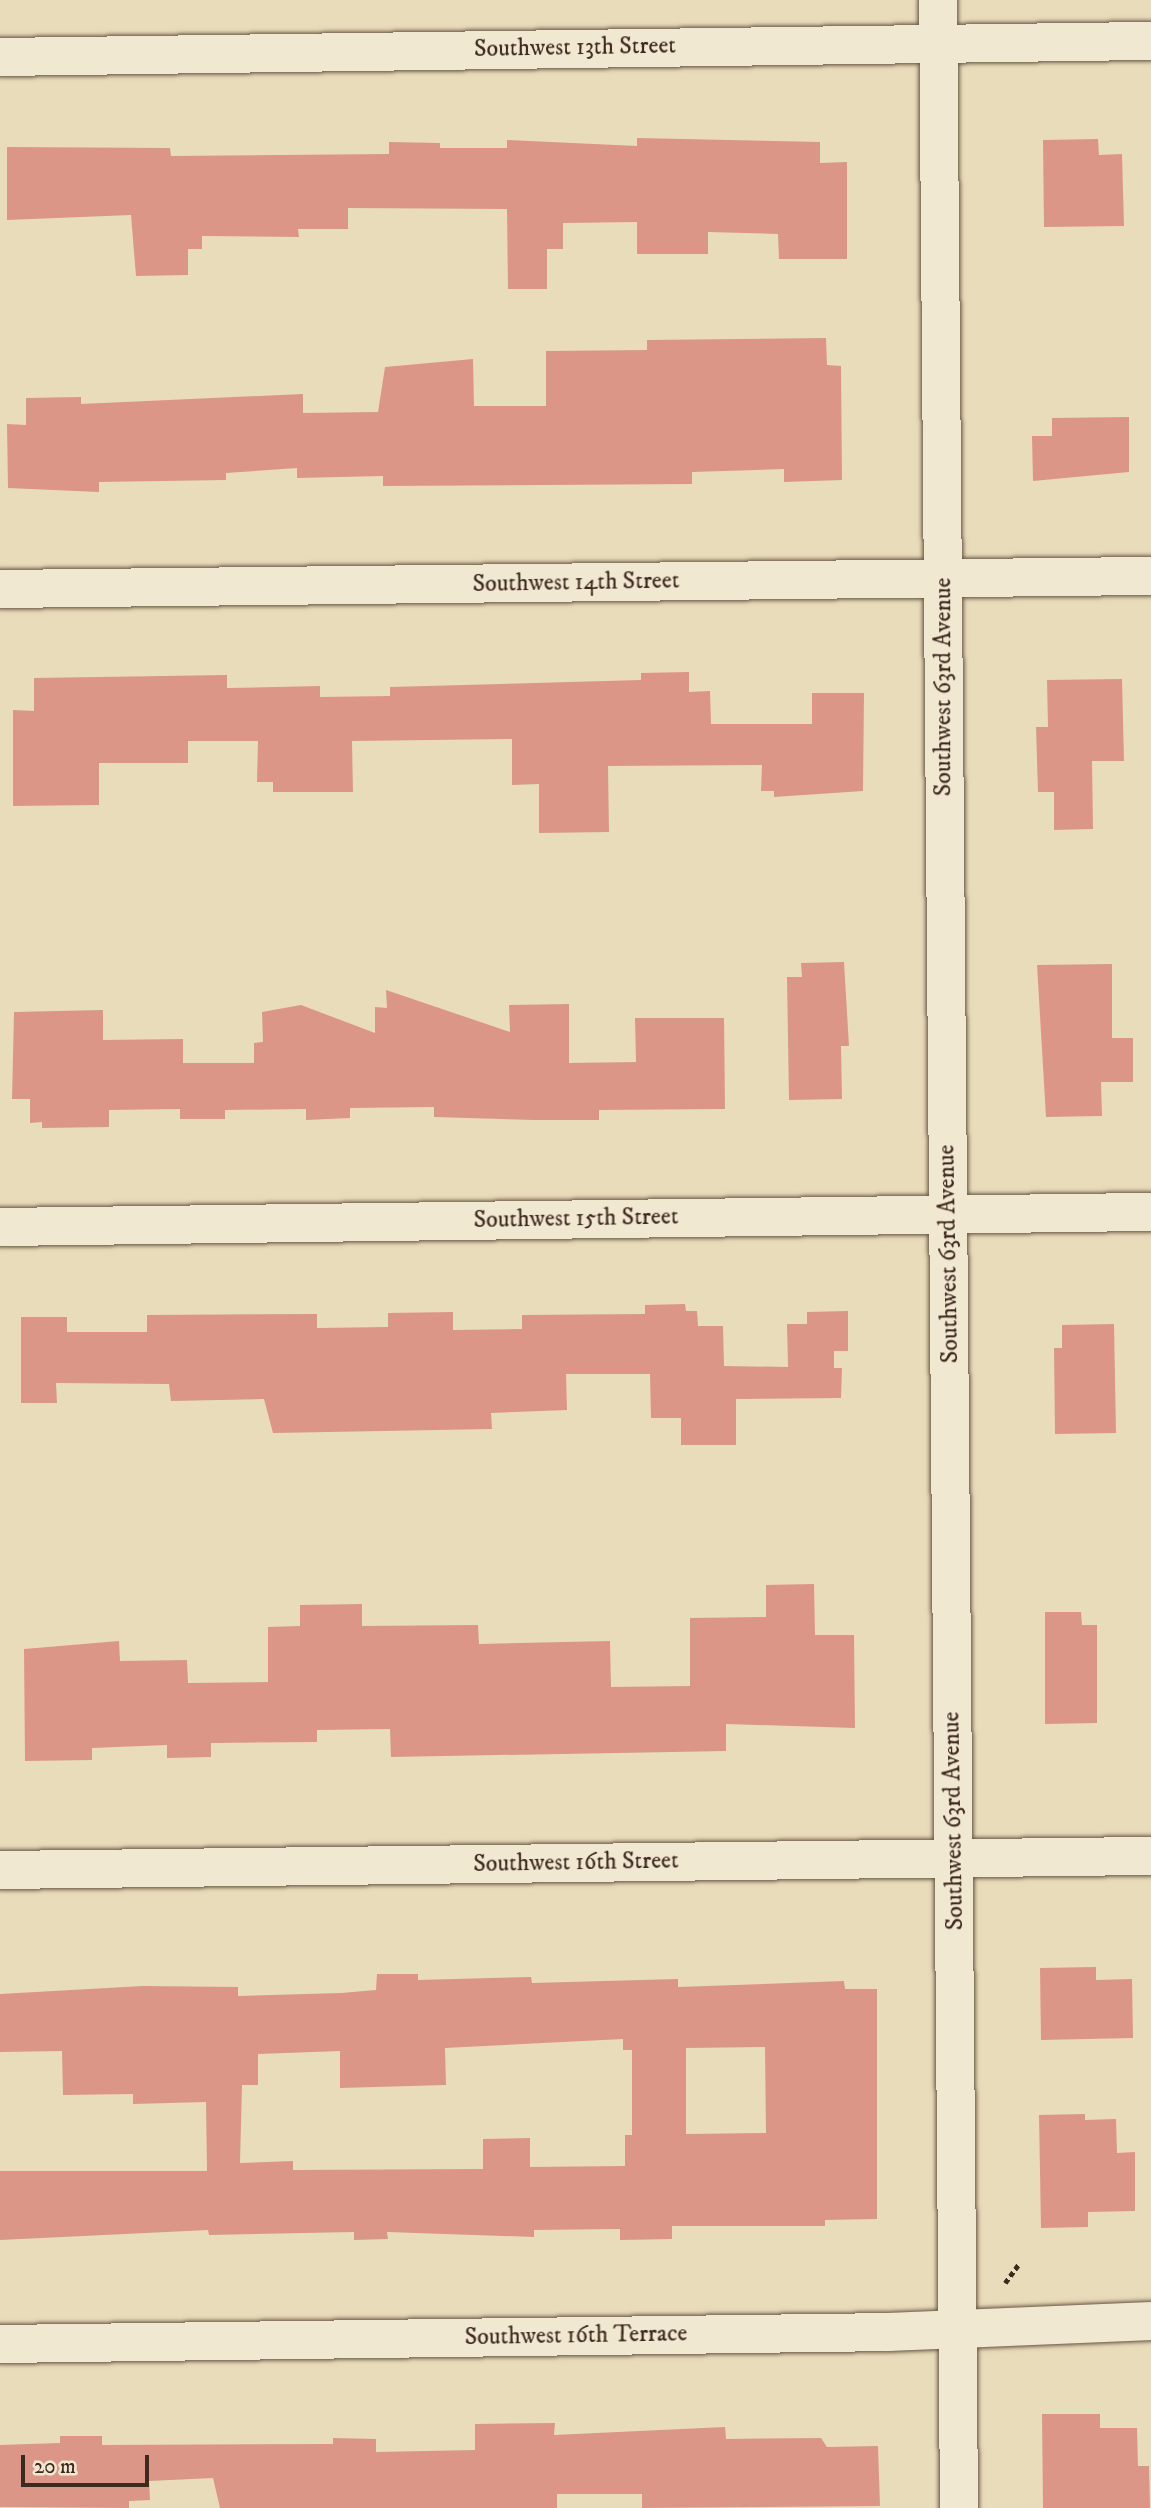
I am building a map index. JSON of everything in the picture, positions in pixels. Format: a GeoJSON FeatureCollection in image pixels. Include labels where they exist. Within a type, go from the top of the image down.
{"type":"FeatureCollection","features":[{"type":"Feature","properties":{"kind":"street","name":"Southwest 63rd Avenue"},"geometry":{"type":"LineString","coordinates":[[938,0],[960,2508]]}},
{"type":"Feature","properties":{"kind":"street","name":"Southwest 13th Street"},"geometry":{"type":"LineString","coordinates":[[0,57],[1151,41]]}},
{"type":"Feature","properties":{"kind":"street","name":"Southwest 14th Street"},"geometry":{"type":"LineString","coordinates":[[0,589],[1151,576]]}},
{"type":"Feature","properties":{"kind":"street","name":"Southwest 15th Street"},"geometry":{"type":"LineString","coordinates":[[0,1227],[1151,1212]]}},
{"type":"Feature","properties":{"kind":"street","name":"Southwest 16th Street"},"geometry":{"type":"LineString","coordinates":[[0,1870],[1151,1856]]}},
{"type":"Feature","properties":{"kind":"street","name":"Southwest 16th Terrace"},"geometry":{"type":"LineString","coordinates":[[0,2344],[958,2328],[1151,2321]]}},
{"type":"Feature","properties":{"kind":"path"},"geometry":{"type":"LineString","coordinates":[[1005,2283],[1019,2263]]}},
{"type":"Feature","properties":{"kind":"building"},"geometry":{"type":"Polygon","coordinates":[[[637,138],[820,142],[820,163],[847,162],[847,259],[779,259],[778,234],[708,232],[708,254],[637,254],[637,222],[563,223],[563,249],[547,249],[547,289],[508,289],[507,209],[348,208],[348,229],[298,229],[299,237],[202,236],[202,249],[188,249],[188,275],[136,276],[131,215],[7,220],[7,147],[170,148],[171,156],[389,154],[389,142],[440,143],[440,148],[507,148],[507,140],[637,146],[637,138]]]}},
{"type":"Feature","properties":{"kind":"building"},"geometry":{"type":"Polygon","coordinates":[[[1098,139],[1099,155],[1122,154],[1124,226],[1044,227],[1043,140],[1098,139]]]}},
{"type":"Feature","properties":{"kind":"building"},"geometry":{"type":"Polygon","coordinates":[[[826,338],[827,365],[841,366],[842,480],[784,482],[784,469],[692,472],[692,484],[383,486],[383,476],[297,478],[297,468],[226,473],[226,480],[99,482],[99,492],[8,488],[7,424],[26,425],[26,398],[81,397],[81,404],[303,394],[303,413],[378,412],[385,367],[473,359],[474,406],[546,406],[546,351],[647,350],[647,340],[826,338]]]}},
{"type":"Feature","properties":{"kind":"building"},"geometry":{"type":"Polygon","coordinates":[[[1129,417],[1129,472],[1033,481],[1032,436],[1052,436],[1052,418],[1129,417]]]}},
{"type":"Feature","properties":{"kind":"building"},"geometry":{"type":"Polygon","coordinates":[[[689,672],[689,692],[710,691],[711,724],[812,724],[812,693],[864,693],[863,791],[774,797],[774,791],[761,791],[762,765],[608,766],[609,832],[539,833],[539,784],[512,785],[512,739],[352,741],[353,792],[273,792],[273,782],[257,782],[258,741],[188,741],[188,763],[99,763],[99,805],[13,806],[13,710],[34,711],[34,678],[227,675],[227,688],[320,686],[320,697],[390,696],[390,687],[641,680],[641,673],[689,672]]]}},
{"type":"Feature","properties":{"kind":"building"},"geometry":{"type":"Polygon","coordinates":[[[1122,679],[1124,761],[1092,761],[1093,829],[1054,830],[1054,792],[1038,792],[1036,727],[1048,727],[1047,680],[1122,679]]]}},
{"type":"Feature","properties":{"kind":"building"},"geometry":{"type":"Polygon","coordinates":[[[844,962],[849,1046],[841,1046],[842,1099],[789,1100],[787,977],[802,977],[801,963],[844,962]]]}},
{"type":"Feature","properties":{"kind":"building"},"geometry":{"type":"Polygon","coordinates":[[[1112,964],[1112,1038],[1133,1038],[1133,1082],[1101,1082],[1102,1116],[1046,1117],[1037,965],[1112,964]]]}},
{"type":"Feature","properties":{"kind":"building"},"geometry":{"type":"Polygon","coordinates":[[[386,990],[510,1032],[509,1005],[569,1004],[569,1063],[636,1062],[635,1018],[724,1018],[725,1109],[599,1110],[599,1120],[434,1117],[434,1107],[350,1108],[350,1118],[306,1120],[306,1109],[225,1110],[225,1119],[180,1119],[180,1109],[109,1110],[109,1127],[42,1128],[42,1122],[30,1123],[30,1099],[12,1099],[14,1012],[103,1010],[103,1040],[183,1039],[183,1063],[254,1063],[254,1043],[263,1042],[262,1012],[301,1005],[375,1033],[375,1007],[387,1008],[386,990]]]}},
{"type":"Feature","properties":{"kind":"building"},"geometry":{"type":"Polygon","coordinates":[[[685,1304],[686,1311],[697,1311],[698,1326],[723,1326],[724,1366],[788,1367],[787,1324],[807,1324],[807,1312],[848,1311],[848,1351],[834,1351],[834,1368],[842,1368],[841,1398],[736,1399],[736,1445],[681,1445],[681,1418],[651,1418],[650,1374],[566,1374],[567,1410],[491,1413],[492,1429],[273,1433],[264,1399],[171,1401],[169,1384],[56,1383],[57,1403],[21,1403],[21,1317],[67,1317],[67,1332],[147,1332],[147,1315],[317,1314],[317,1328],[388,1327],[388,1313],[453,1312],[453,1330],[522,1329],[522,1315],[645,1314],[645,1305],[685,1304]]]}},
{"type":"Feature","properties":{"kind":"building"},"geometry":{"type":"Polygon","coordinates":[[[1114,1324],[1116,1433],[1055,1434],[1054,1348],[1062,1348],[1062,1325],[1114,1324]]]}},
{"type":"Feature","properties":{"kind":"building"},"geometry":{"type":"Polygon","coordinates":[[[814,1584],[815,1635],[854,1635],[855,1728],[726,1724],[726,1751],[391,1757],[390,1729],[317,1730],[317,1742],[211,1743],[211,1757],[167,1758],[167,1745],[92,1748],[92,1760],[25,1761],[24,1649],[119,1641],[120,1661],[187,1660],[188,1683],[268,1682],[268,1627],[300,1626],[300,1605],[362,1604],[362,1626],[478,1625],[479,1644],[610,1641],[611,1687],[690,1686],[690,1618],[766,1617],[766,1585],[814,1584]]]}},
{"type":"Feature","properties":{"kind":"building"},"geometry":{"type":"Polygon","coordinates":[[[1045,1612],[1081,1612],[1082,1625],[1097,1625],[1097,1723],[1045,1724],[1045,1612]]]}},
{"type":"Feature","properties":{"kind":"building"},"geometry":{"type":"Polygon","coordinates":[[[1096,1967],[1096,1980],[1132,1979],[1133,2038],[1041,2040],[1040,1968],[1096,1967]]]}},
{"type":"Feature","properties":{"kind":"building"},"geometry":{"type":"Polygon","coordinates":[[[377,1974],[418,1974],[418,1980],[531,1977],[532,1983],[678,1979],[678,1987],[844,1981],[845,1989],[877,1989],[877,2219],[825,2220],[825,2226],[672,2226],[672,2239],[620,2240],[620,2229],[534,2230],[534,2237],[387,2232],[388,2239],[354,2240],[354,2232],[209,2235],[208,2230],[0,2240],[0,2171],[207,2171],[206,2102],[133,2104],[133,2094],[63,2095],[62,2051],[0,2052],[0,1994],[143,1986],[238,1987],[238,1996],[376,1990],[377,1974]],[[623,2039],[445,2048],[446,2085],[340,2088],[340,2051],[258,2054],[258,2085],[242,2085],[240,2163],[293,2161],[293,2170],[483,2169],[483,2139],[530,2138],[530,2167],[625,2166],[625,2135],[632,2135],[632,2050],[623,2050],[623,2039]],[[765,2047],[686,2048],[686,2134],[766,2133],[765,2047]]]}},
{"type":"Feature","properties":{"kind":"building"},"geometry":{"type":"Polygon","coordinates":[[[1085,2114],[1085,2120],[1116,2119],[1117,2153],[1135,2152],[1135,2211],[1088,2212],[1088,2227],[1041,2228],[1039,2115],[1085,2114]]]}},
{"type":"Feature","properties":{"kind":"building"},"geometry":{"type":"Polygon","coordinates":[[[1042,2414],[1100,2414],[1100,2428],[1137,2428],[1138,2466],[1149,2466],[1150,2508],[1043,2508],[1042,2414]]]}},
{"type":"Feature","properties":{"kind":"building"},"geometry":{"type":"Polygon","coordinates":[[[555,2423],[554,2435],[725,2427],[726,2439],[821,2438],[827,2447],[878,2446],[880,2506],[642,2508],[642,2494],[557,2494],[557,2508],[220,2508],[213,2478],[149,2481],[150,2500],[129,2501],[129,2508],[0,2507],[0,2445],[60,2443],[60,2436],[102,2436],[102,2445],[333,2444],[333,2438],[376,2439],[376,2452],[475,2450],[475,2424],[555,2423]]]}}]}
